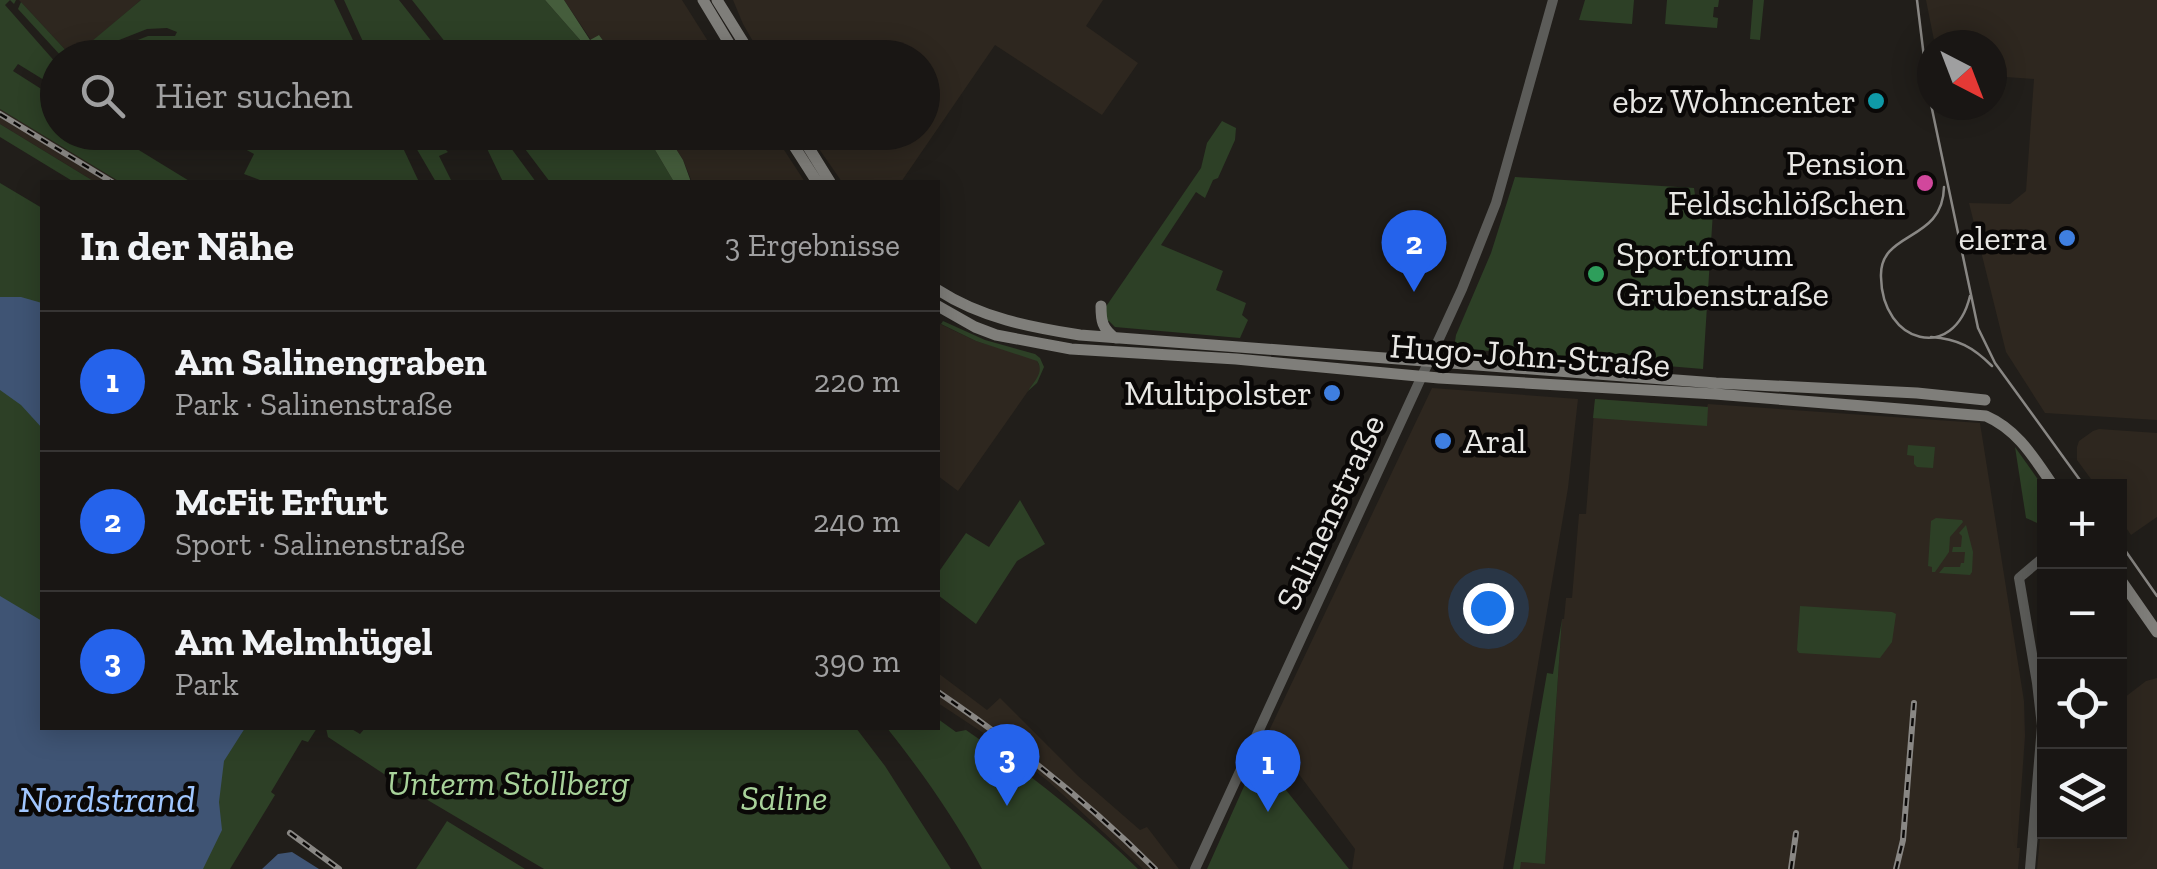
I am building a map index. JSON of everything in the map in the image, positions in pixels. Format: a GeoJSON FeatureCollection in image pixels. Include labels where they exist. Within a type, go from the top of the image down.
{"type":"FeatureCollection","features":[{"type":"Feature","properties":{"kind":"main road"},"geometry":{"type":"LineString","coordinates":[[703,0],[727,40]]}},
{"type":"Feature","properties":{"kind":"main road"},"geometry":{"type":"LineString","coordinates":[[717,0],[742,40]]}},
{"type":"Feature","properties":{"kind":"main road"},"geometry":{"type":"LineString","coordinates":[[796,150],[816,180]]}},
{"type":"Feature","properties":{"kind":"main road"},"geometry":{"type":"LineString","coordinates":[[810,150],[829,180]]}},
{"type":"Feature","properties":{"kind":"main road","name":"Hugo-John-Straße"},"geometry":{"type":"LineString","coordinates":[[940,291],[1002,320],[1080,335],[1985,400]]}},
{"type":"Feature","properties":{"kind":"main road"},"geometry":{"type":"LineString","coordinates":[[1101,306],[1101,323],[1115,338]]}},
{"type":"Feature","properties":{"kind":"main road","name":"Hugo-John-Straße"},"geometry":{"type":"LineString","coordinates":[[940,307],[996,335],[1071,349],[1986,416],[2018,436],[2049,479]]}},
{"type":"Feature","properties":{"kind":"main road"},"geometry":{"type":"LineString","coordinates":[[2127,589],[2157,632]]}},
{"type":"Feature","properties":{"kind":"street","name":"Salinenstraße"},"geometry":{"type":"LineString","coordinates":[[1196,869],[1462,288],[1496,202],[1553,0]]}},
{"type":"Feature","properties":{"kind":"street"},"geometry":{"type":"LineString","coordinates":[[2030,869],[2042,726],[2019,578],[2037,563]]}},
{"type":"Feature","properties":{"kind":"shaded area"},"geometry":{"type":"Polygon","coordinates":[[[19,0],[141,0],[94,40],[56,40],[19,0]]]}},
{"type":"Feature","properties":{"kind":"shaded area"},"geometry":{"type":"Polygon","coordinates":[[[564,0],[682,0],[707,40],[603,40],[599,35],[591,40],[564,0]]]}},
{"type":"Feature","properties":{"kind":"shaded area"},"geometry":{"type":"Polygon","coordinates":[[[733,0],[1103,0],[1086,26],[1138,63],[1102,115],[995,45],[940,125],[940,40],[752,40],[733,0]]]}},
{"type":"Feature","properties":{"kind":"shaded area"},"geometry":{"type":"Polygon","coordinates":[[[1926,0],[2157,0],[2157,420],[2045,413],[2006,352],[1969,203],[2010,204],[2026,191],[2034,79],[2007,77],[2007,30],[1932,30],[1926,0]]]}},
{"type":"Feature","properties":{"kind":"shaded area"},"geometry":{"type":"Polygon","coordinates":[[[0,109],[40,133],[40,148],[0,124],[0,109]]]}},
{"type":"Feature","properties":{"kind":"shaded area"},"geometry":{"type":"Polygon","coordinates":[[[43,150],[67,150],[117,180],[92,180],[43,150]]]}},
{"type":"Feature","properties":{"kind":"shaded area"},"geometry":{"type":"Polygon","coordinates":[[[677,150],[784,150],[804,180],[691,180],[677,150]]]}},
{"type":"Feature","properties":{"kind":"shaded area"},"geometry":{"type":"Polygon","coordinates":[[[820,150],[923,150],[902,180],[841,180],[820,150]]]}},
{"type":"Feature","properties":{"kind":"shaded area"},"geometry":{"type":"Polygon","coordinates":[[[940,324],[976,341],[1032,358],[1041,369],[958,491],[940,478],[940,324]]]}},
{"type":"Feature","properties":{"kind":"shaded area"},"geometry":{"type":"Polygon","coordinates":[[[1432,388],[1578,399],[1568,488],[1503,869],[1352,869],[1355,849],[1268,733],[1432,388]]]}},
{"type":"Feature","properties":{"kind":"shaded area"},"geometry":{"type":"Polygon","coordinates":[[[1595,399],[1980,423],[2024,701],[2018,869],[1520,869],[1520,862],[1545,863],[1562,619],[1566,598],[1572,598],[1579,514],[1586,514],[1595,399]]]}},
{"type":"Feature","properties":{"kind":"shaded area"},"geometry":{"type":"Polygon","coordinates":[[[2093,431],[2157,433],[2157,517],[2131,535],[2127,529],[2127,479],[2091,479],[2077,460],[2079,441],[2093,431]]]}},
{"type":"Feature","properties":{"kind":"shaded area"},"geometry":{"type":"Polygon","coordinates":[[[940,675],[987,710],[1000,698],[1078,776],[1140,830],[1147,827],[1179,869],[1143,869],[1048,781],[940,704],[940,675]]]}},
{"type":"Feature","properties":{"kind":"shaded area"},"geometry":{"type":"Polygon","coordinates":[[[2157,678],[2157,869],[2037,869],[2040,839],[2127,839],[2127,696],[2157,678]]]}},
{"type":"Feature","properties":{"kind":"green space"},"geometry":{"type":"Polygon","coordinates":[[[0,0],[10,0],[5,5],[40,45],[40,78],[18,64],[13,71],[40,88],[40,133],[0,109],[0,0]]]}},
{"type":"Feature","properties":{"kind":"green space"},"geometry":{"type":"Polygon","coordinates":[[[141,0],[334,0],[353,40],[138,40],[175,36],[177,32],[167,28],[147,29],[119,40],[93,40],[141,0]]]}},
{"type":"Feature","properties":{"kind":"green space"},"geometry":{"type":"Polygon","coordinates":[[[344,0],[399,0],[431,40],[362,40],[344,0]]]}},
{"type":"Feature","properties":{"kind":"green space"},"geometry":{"type":"Polygon","coordinates":[[[412,0],[545,0],[580,40],[444,40],[412,0]]]}},
{"type":"Feature","properties":{"kind":"green space"},"geometry":{"type":"Polygon","coordinates":[[[545,0],[564,0],[590,40],[580,40],[545,0]]]}},
{"type":"Feature","properties":{"kind":"green space"},"geometry":{"type":"Polygon","coordinates":[[[1585,0],[1634,0],[1632,24],[1579,20],[1585,0]]]}},
{"type":"Feature","properties":{"kind":"green space"},"geometry":{"type":"Polygon","coordinates":[[[1667,0],[1719,0],[1713,17],[1718,18],[1717,28],[1665,24],[1667,0]]]}},
{"type":"Feature","properties":{"kind":"green space"},"geometry":{"type":"Polygon","coordinates":[[[1753,0],[1764,0],[1760,40],[1750,39],[1753,0]]]}},
{"type":"Feature","properties":{"kind":"green space"},"geometry":{"type":"Polygon","coordinates":[[[21,2],[56,40],[46,40],[18,9],[21,2]]]}},
{"type":"Feature","properties":{"kind":"green space"},"geometry":{"type":"Polygon","coordinates":[[[1222,121],[1236,128],[1235,140],[1218,178],[1213,180],[1205,198],[1196,192],[1161,245],[1223,271],[1216,290],[1246,303],[1242,315],[1248,320],[1240,338],[1115,327],[1106,322],[1105,308],[1201,168],[1207,143],[1222,121]]]}},
{"type":"Feature","properties":{"kind":"green space"},"geometry":{"type":"Polygon","coordinates":[[[0,124],[92,180],[71,180],[0,137],[0,124]]]}},
{"type":"Feature","properties":{"kind":"green space"},"geometry":{"type":"Polygon","coordinates":[[[67,150],[139,150],[188,180],[117,180],[67,150]]]}},
{"type":"Feature","properties":{"kind":"green space"},"geometry":{"type":"Polygon","coordinates":[[[247,150],[404,150],[418,180],[260,180],[244,174],[254,154],[247,150]]]}},
{"type":"Feature","properties":{"kind":"green space"},"geometry":{"type":"Polygon","coordinates":[[[417,150],[448,152],[439,156],[451,180],[435,180],[417,150]]]}},
{"type":"Feature","properties":{"kind":"green space"},"geometry":{"type":"Polygon","coordinates":[[[488,150],[512,150],[535,180],[502,180],[488,150]]]}},
{"type":"Feature","properties":{"kind":"green space"},"geometry":{"type":"Polygon","coordinates":[[[526,150],[655,150],[673,180],[548,180],[526,150]]]}},
{"type":"Feature","properties":{"kind":"green space"},"geometry":{"type":"Polygon","coordinates":[[[655,150],[677,150],[683,160],[690,180],[673,180],[655,150]]]}},
{"type":"Feature","properties":{"kind":"green space","name":"Sportforum Grubenstraße"},"geometry":{"type":"Polygon","coordinates":[[[1515,177],[1694,188],[1695,195],[1714,196],[1703,369],[1454,348],[1515,177]]]}},
{"type":"Feature","properties":{"kind":"green space","name":"Nordstrand"},"geometry":{"type":"Polygon","coordinates":[[[0,183],[40,207],[40,730],[316,730],[308,742],[302,740],[271,792],[275,795],[230,869],[0,869],[0,183]]]}},
{"type":"Feature","properties":{"kind":"green space"},"geometry":{"type":"Polygon","coordinates":[[[943,321],[985,340],[1035,354],[1044,367],[1037,383],[1028,391],[1039,373],[1037,361],[976,341],[941,324],[943,321]]]}},
{"type":"Feature","properties":{"kind":"green space"},"geometry":{"type":"Polygon","coordinates":[[[1595,399],[1708,407],[1707,426],[1593,418],[1595,399]]]}},
{"type":"Feature","properties":{"kind":"green space"},"geometry":{"type":"Polygon","coordinates":[[[1908,445],[1935,447],[1933,468],[1917,467],[1914,456],[1907,455],[1908,445]]]}},
{"type":"Feature","properties":{"kind":"green space"},"geometry":{"type":"Polygon","coordinates":[[[2015,447],[2038,479],[2037,523],[2026,518],[2015,447]]]}},
{"type":"Feature","properties":{"kind":"green space"},"geometry":{"type":"Polygon","coordinates":[[[1020,500],[1045,544],[1017,561],[976,624],[940,597],[940,570],[966,533],[989,547],[1020,500]]]}},
{"type":"Feature","properties":{"kind":"green space"},"geometry":{"type":"Polygon","coordinates":[[[1936,518],[1963,522],[1950,537],[1949,552],[1932,572],[1928,566],[1931,521],[1936,518]]]}},
{"type":"Feature","properties":{"kind":"green space"},"geometry":{"type":"Polygon","coordinates":[[[1966,525],[1973,552],[1972,572],[1939,573],[1944,567],[1960,567],[1964,563],[1965,552],[1952,552],[1953,547],[1961,547],[1959,533],[1966,525]]]}},
{"type":"Feature","properties":{"kind":"green space"},"geometry":{"type":"Polygon","coordinates":[[[1800,606],[1892,612],[1896,614],[1892,642],[1880,658],[1799,653],[1800,606]]]}},
{"type":"Feature","properties":{"kind":"green space"},"geometry":{"type":"Polygon","coordinates":[[[1562,619],[1545,864],[1521,862],[1520,869],[1513,869],[1547,673],[1553,674],[1562,619]]]}},
{"type":"Feature","properties":{"kind":"green space"},"geometry":{"type":"Polygon","coordinates":[[[940,720],[956,732],[966,730],[1076,813],[1138,869],[982,869],[889,730],[940,730],[940,720]]]}},
{"type":"Feature","properties":{"kind":"green space"},"geometry":{"type":"Polygon","coordinates":[[[326,730],[353,730],[360,734],[363,730],[858,730],[951,869],[544,869],[328,737],[326,730]]]}},
{"type":"Feature","properties":{"kind":"green space"},"geometry":{"type":"Polygon","coordinates":[[[1258,755],[1349,869],[1207,869],[1258,755]]]}},
{"type":"Feature","properties":{"kind":"green space"},"geometry":{"type":"Polygon","coordinates":[[[447,821],[525,869],[416,869],[447,821]]]}},
{"type":"Feature","properties":{"kind":"water"},"geometry":{"type":"Polygon","coordinates":[[[0,297],[40,302],[40,426],[0,390],[0,297]]]}},
{"type":"Feature","properties":{"kind":"water","name":"Nordstrand"},"geometry":{"type":"Polygon","coordinates":[[[0,596],[40,620],[40,730],[244,730],[224,761],[219,802],[222,830],[203,869],[0,869],[0,596]]]}},
{"type":"Feature","properties":{"kind":"water"},"geometry":{"type":"Polygon","coordinates":[[[292,852],[319,869],[262,869],[278,854],[292,852]]]}},
{"type":"Feature","properties":{"kind":"tram line"},"geometry":{"type":"LineString","coordinates":[[1917,0],[1928,90],[1978,328],[1995,363],[2079,479]]}},
{"type":"Feature","properties":{"kind":"tram line"},"geometry":{"type":"LineString","coordinates":[[1944,187],[1941,205],[1933,218],[1890,251],[1883,262],[1884,300],[1905,330],[1920,337],[1935,337],[1949,331],[1962,317],[1970,296]]}},
{"type":"Feature","properties":{"kind":"tram line"},"geometry":{"type":"LineString","coordinates":[[1931,337],[1965,345],[1992,366]]}},
{"type":"Feature","properties":{"kind":"tram line"},"geometry":{"type":"LineString","coordinates":[[2127,553],[2157,596]]}},
{"type":"Feature","properties":{"kind":"railway"},"geometry":{"type":"LineString","coordinates":[[0,114],[40,138]]}},
{"type":"Feature","properties":{"kind":"railway"},"geometry":{"type":"LineString","coordinates":[[59,150],[109,180]]}},
{"type":"Feature","properties":{"kind":"railway"},"geometry":{"type":"LineString","coordinates":[[940,693],[1051,775],[1155,869]]}},
{"type":"Feature","properties":{"kind":"railway"},"geometry":{"type":"LineString","coordinates":[[1896,869],[1903,840],[1914,703]]}},
{"type":"Feature","properties":{"kind":"railway"},"geometry":{"type":"LineString","coordinates":[[290,833],[339,869]]}},
{"type":"Feature","properties":{"kind":"railway"},"geometry":{"type":"LineString","coordinates":[[1791,869],[1796,833]]}},
{"type":"Feature","properties":{"kind":"place","name":"ebz Wohncenter"},"geometry":{"type":"Point","coordinates":[1876,101]}},
{"type":"Feature","properties":{"kind":"place","name":"Pension Feldschlößchen"},"geometry":{"type":"Point","coordinates":[1925,183]}},
{"type":"Feature","properties":{"kind":"place","name":"elerra"},"geometry":{"type":"Point","coordinates":[2067,238]}},
{"type":"Feature","properties":{"kind":"place","name":"Sportforum Grubenstraße"},"geometry":{"type":"Point","coordinates":[1596,274]}},
{"type":"Feature","properties":{"kind":"place","name":"McFit Erfurt"},"geometry":{"type":"Point","coordinates":[1414,292]}},
{"type":"Feature","properties":{"kind":"place","name":"Multipolster"},"geometry":{"type":"Point","coordinates":[1332,393]}},
{"type":"Feature","properties":{"kind":"place","name":"Aral"},"geometry":{"type":"Point","coordinates":[1443,441]}},
{"type":"Feature","properties":{"kind":"place","name":"Am Melmhügel"},"geometry":{"type":"Point","coordinates":[1007,806]}},
{"type":"Feature","properties":{"kind":"place","name":"Am Salinengraben"},"geometry":{"type":"Point","coordinates":[1268,812]}},
{"type":"Feature","properties":{"kind":"park label","name":"Unterm Stollberg"},"geometry":{"type":"Point","coordinates":[508,783]}},
{"type":"Feature","properties":{"kind":"park label","name":"Saline"},"geometry":{"type":"Point","coordinates":[784,798]}}]}
